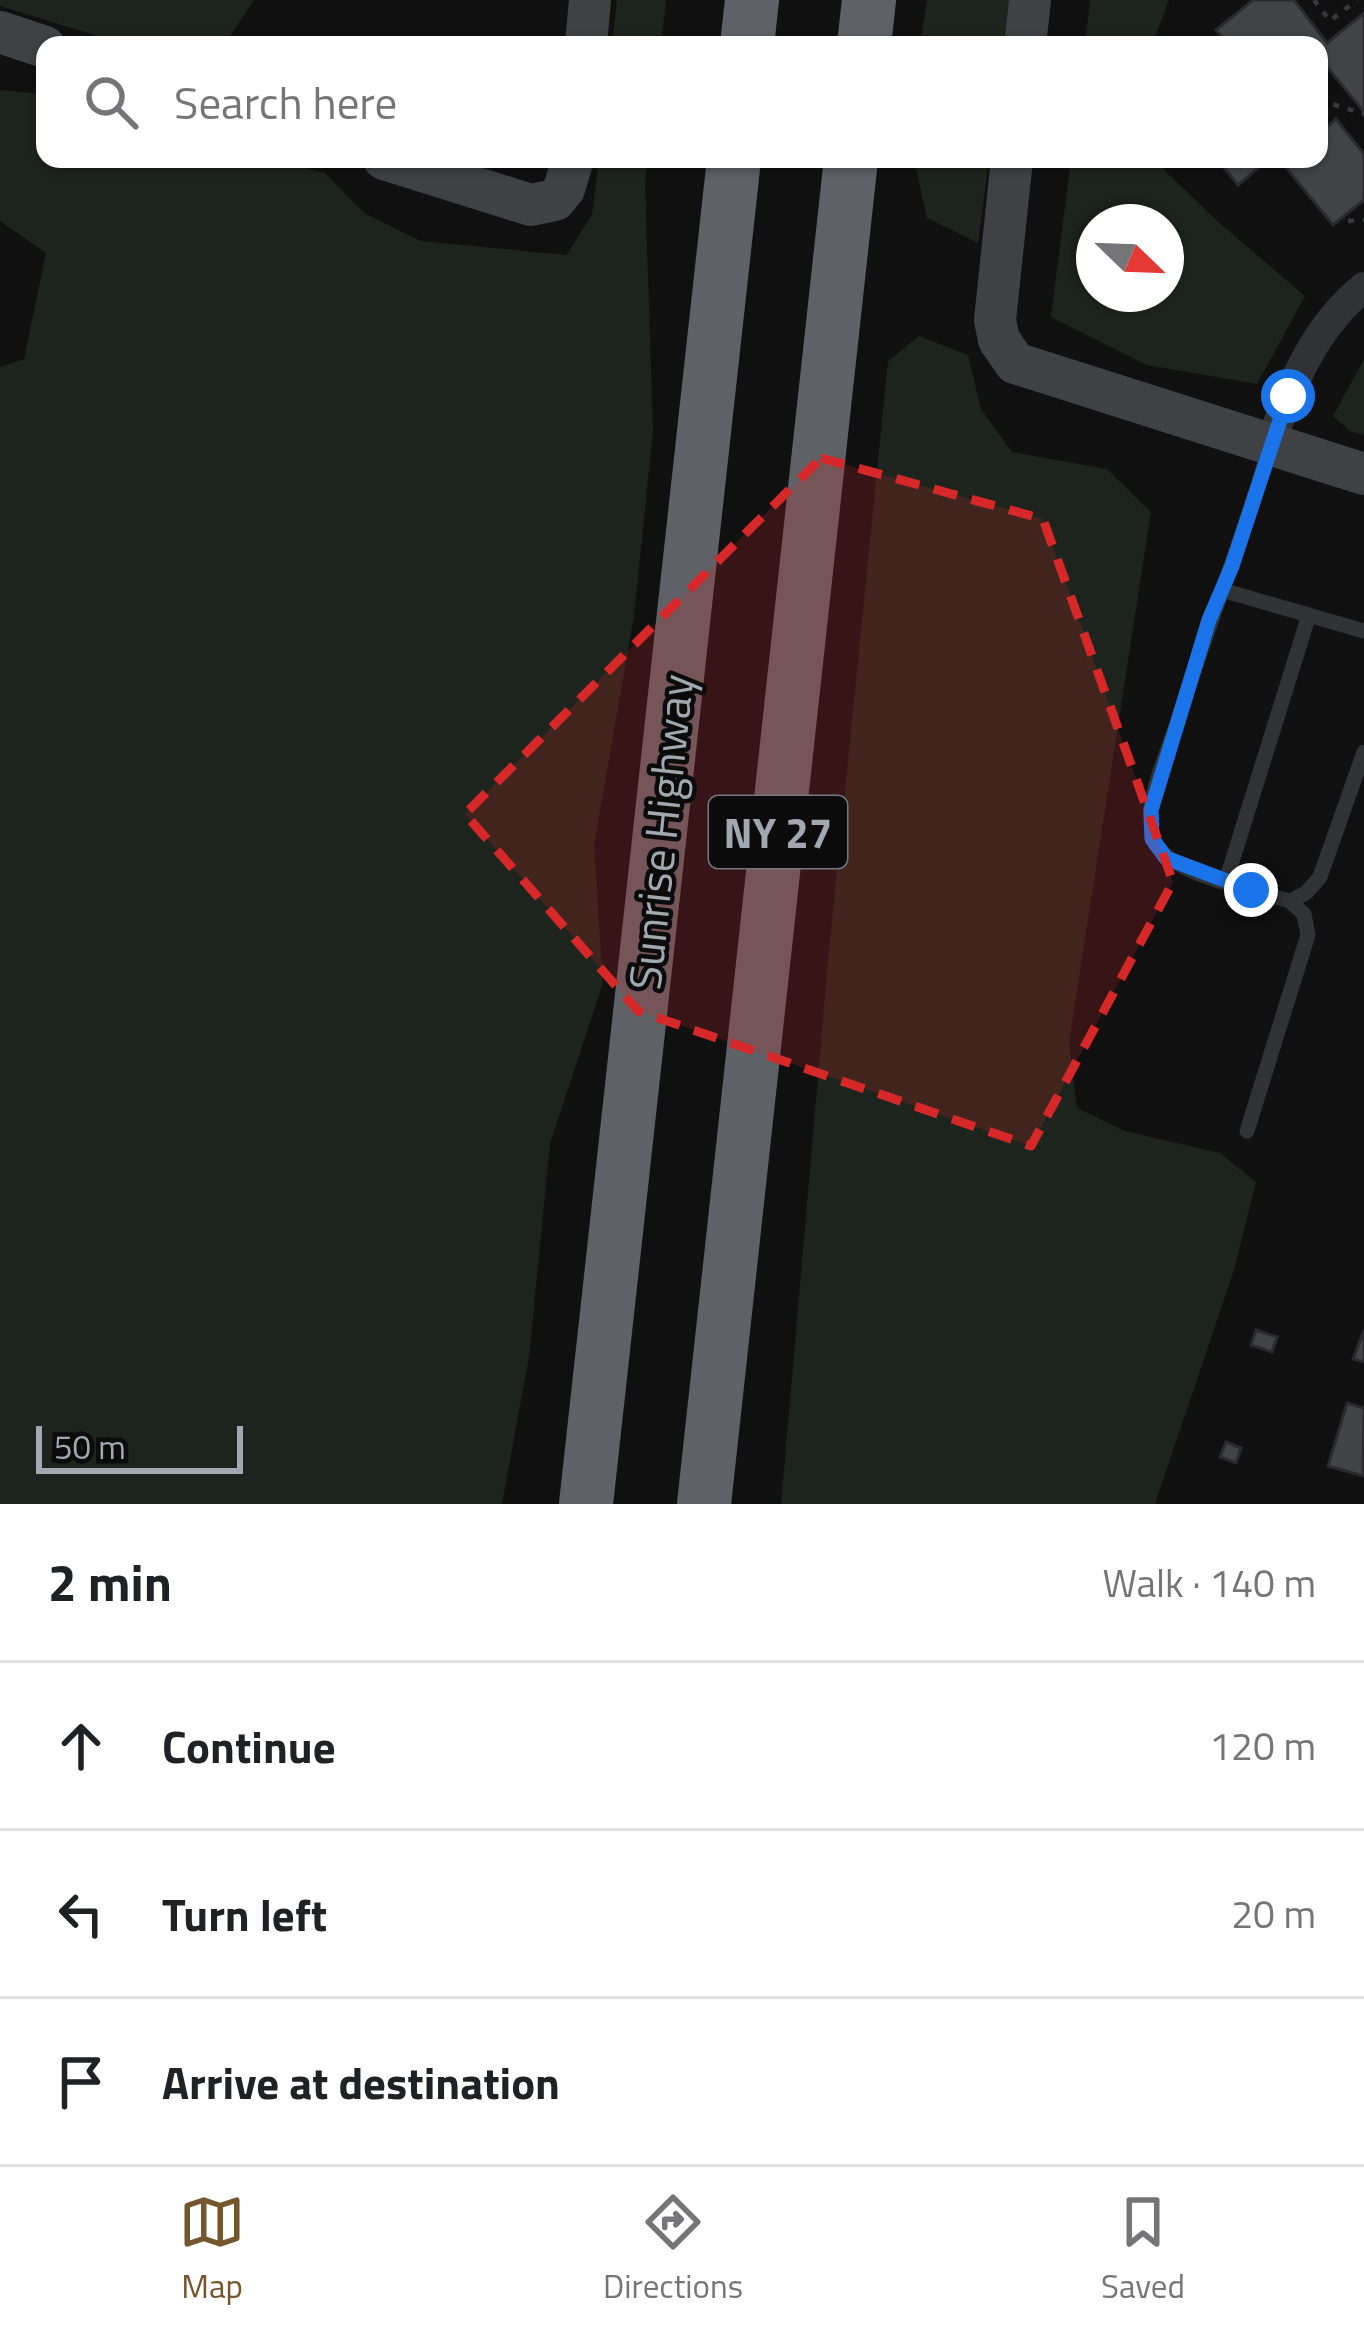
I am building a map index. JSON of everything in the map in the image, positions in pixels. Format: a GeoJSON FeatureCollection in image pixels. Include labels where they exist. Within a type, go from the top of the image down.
{"type":"FeatureCollection","features":[{"type":"Feature","properties":{"kind":"highway"},"geometry":{"type":"LineString","coordinates":[[748,36],[752,0]]}},
{"type":"Feature","properties":{"kind":"highway"},"geometry":{"type":"LineString","coordinates":[[865,36],[868,0]]}},
{"type":"Feature","properties":{"kind":"highway","name":"Sunrise Highway"},"geometry":{"type":"LineString","coordinates":[[586,1504],[733,168]]}},
{"type":"Feature","properties":{"kind":"highway","name":"NY 27"},"geometry":{"type":"LineString","coordinates":[[704,1504],[850,168]]}},
{"type":"Feature","properties":{"kind":"street"},"geometry":{"type":"LineString","coordinates":[[587,36],[590,0]]}},
{"type":"Feature","properties":{"kind":"street"},"geometry":{"type":"LineString","coordinates":[[1026,36],[1030,0]]}},
{"type":"Feature","properties":{"kind":"street"},"geometry":{"type":"LineString","coordinates":[[0,32],[36,44]]}},
{"type":"Feature","properties":{"kind":"street"},"geometry":{"type":"LineString","coordinates":[[412,168],[516,202],[545,205],[563,189],[570,168]]}},
{"type":"Feature","properties":{"kind":"street"},"geometry":{"type":"LineString","coordinates":[[1011,168],[995,302],[999,340],[1016,363],[1364,474]]}},
{"type":"Feature","properties":{"kind":"street"},"geometry":{"type":"LineString","coordinates":[[1270,446],[1312,345],[1364,287]]}},
{"type":"Feature","properties":{"kind":"lane"},"geometry":{"type":"LineString","coordinates":[[1247,1131],[1308,935],[1304,914],[1290,901],[1166,858],[1152,839],[1151,810],[1270,446]]}},
{"type":"Feature","properties":{"kind":"lane"},"geometry":{"type":"LineString","coordinates":[[1222,590],[1364,631]]}},
{"type":"Feature","properties":{"kind":"lane"},"geometry":{"type":"LineString","coordinates":[[1226,881],[1310,615]]}},
{"type":"Feature","properties":{"kind":"lane"},"geometry":{"type":"LineString","coordinates":[[1290,901],[1306,893],[1320,877],[1364,752]]}},
{"type":"Feature","properties":{"kind":"path"},"geometry":{"type":"LineString","coordinates":[[1314,0],[1330,21],[1357,0]]}},
{"type":"Feature","properties":{"kind":"path"},"geometry":{"type":"LineString","coordinates":[[1328,103],[1364,114]]}},
{"type":"Feature","properties":{"kind":"path"},"geometry":{"type":"LineString","coordinates":[[1348,221],[1364,220]]}},
{"type":"Feature","properties":{"kind":"highlighted area"},"geometry":{"type":"Polygon","coordinates":[[[821,458],[1043,519],[1173,882],[1031,1146],[638,1011],[465,814],[821,458]]]}},
{"type":"Feature","properties":{"kind":"shaded area"},"geometry":{"type":"Polygon","coordinates":[[[0,0],[254,0],[230,36],[98,36],[0,6],[0,0]]]}},
{"type":"Feature","properties":{"kind":"shaded area"},"geometry":{"type":"Polygon","coordinates":[[[617,0],[666,0],[662,36],[613,36],[617,0]]]}},
{"type":"Feature","properties":{"kind":"shaded area"},"geometry":{"type":"Polygon","coordinates":[[[927,0],[1009,0],[1004,36],[921,36],[927,0]]]}},
{"type":"Feature","properties":{"kind":"shaded area"},"geometry":{"type":"Polygon","coordinates":[[[1090,0],[1169,0],[1155,36],[1086,36],[1090,0]]]}},
{"type":"Feature","properties":{"kind":"shaded area"},"geometry":{"type":"Polygon","coordinates":[[[0,90],[36,93],[36,168],[306,168],[325,173],[364,213],[421,241],[566,255],[592,215],[598,168],[647,168],[653,431],[634,616],[594,845],[603,983],[550,1144],[529,1357],[502,1504],[0,1504],[0,367],[24,359],[46,253],[0,221],[0,90]]]}},
{"type":"Feature","properties":{"kind":"shaded area"},"geometry":{"type":"Polygon","coordinates":[[[916,168],[988,168],[978,243],[927,218],[916,168]]]}},
{"type":"Feature","properties":{"kind":"shaded area"},"geometry":{"type":"Polygon","coordinates":[[[1070,168],[1162,168],[1305,296],[1257,384],[1147,365],[1051,317],[1070,168]]]}},
{"type":"Feature","properties":{"kind":"shaded area"},"geometry":{"type":"Polygon","coordinates":[[[919,336],[968,355],[981,409],[1012,452],[1107,469],[1151,512],[1069,1043],[1077,1108],[1125,1131],[1220,1153],[1256,1182],[1234,1270],[1155,1504],[781,1504],[828,961],[888,361],[919,336]]]}},
{"type":"Feature","properties":{"kind":"shaded area"},"geometry":{"type":"Polygon","coordinates":[[[1364,359],[1364,435],[1350,431],[1333,416],[1364,359]]]}},
{"type":"Feature","properties":{"kind":"building"},"geometry":{"type":"Polygon","coordinates":[[[1253,0],[1294,0],[1322,36],[1221,36],[1216,30],[1253,0]]]}},
{"type":"Feature","properties":{"kind":"building"},"geometry":{"type":"Polygon","coordinates":[[[1364,13],[1364,112],[1328,68],[1328,42],[1364,13]]]}},
{"type":"Feature","properties":{"kind":"building"},"geometry":{"type":"Polygon","coordinates":[[[1336,119],[1364,154],[1364,200],[1333,225],[1286,168],[1328,168],[1328,126],[1336,119]]]}},
{"type":"Feature","properties":{"kind":"building"},"geometry":{"type":"Polygon","coordinates":[[[1224,168],[1258,168],[1238,185],[1224,168]]]}},
{"type":"Feature","properties":{"kind":"building"},"geometry":{"type":"Polygon","coordinates":[[[1256,1330],[1277,1337],[1272,1352],[1251,1345],[1256,1330]]]}},
{"type":"Feature","properties":{"kind":"building"},"geometry":{"type":"Polygon","coordinates":[[[1364,1330],[1364,1362],[1353,1359],[1364,1330]]]}},
{"type":"Feature","properties":{"kind":"building"},"geometry":{"type":"Polygon","coordinates":[[[1347,1403],[1364,1408],[1363,1476],[1328,1466],[1347,1403]]]}},
{"type":"Feature","properties":{"kind":"building"},"geometry":{"type":"Polygon","coordinates":[[[1226,1442],[1241,1448],[1236,1463],[1220,1457],[1226,1442]]]}},
{"type":"Feature","properties":{"kind":"route"},"geometry":{"type":"LineString","coordinates":[[1251,890],[1166,858],[1152,839],[1151,810],[1209,620],[1232,566],[1288,396]]}}]}
